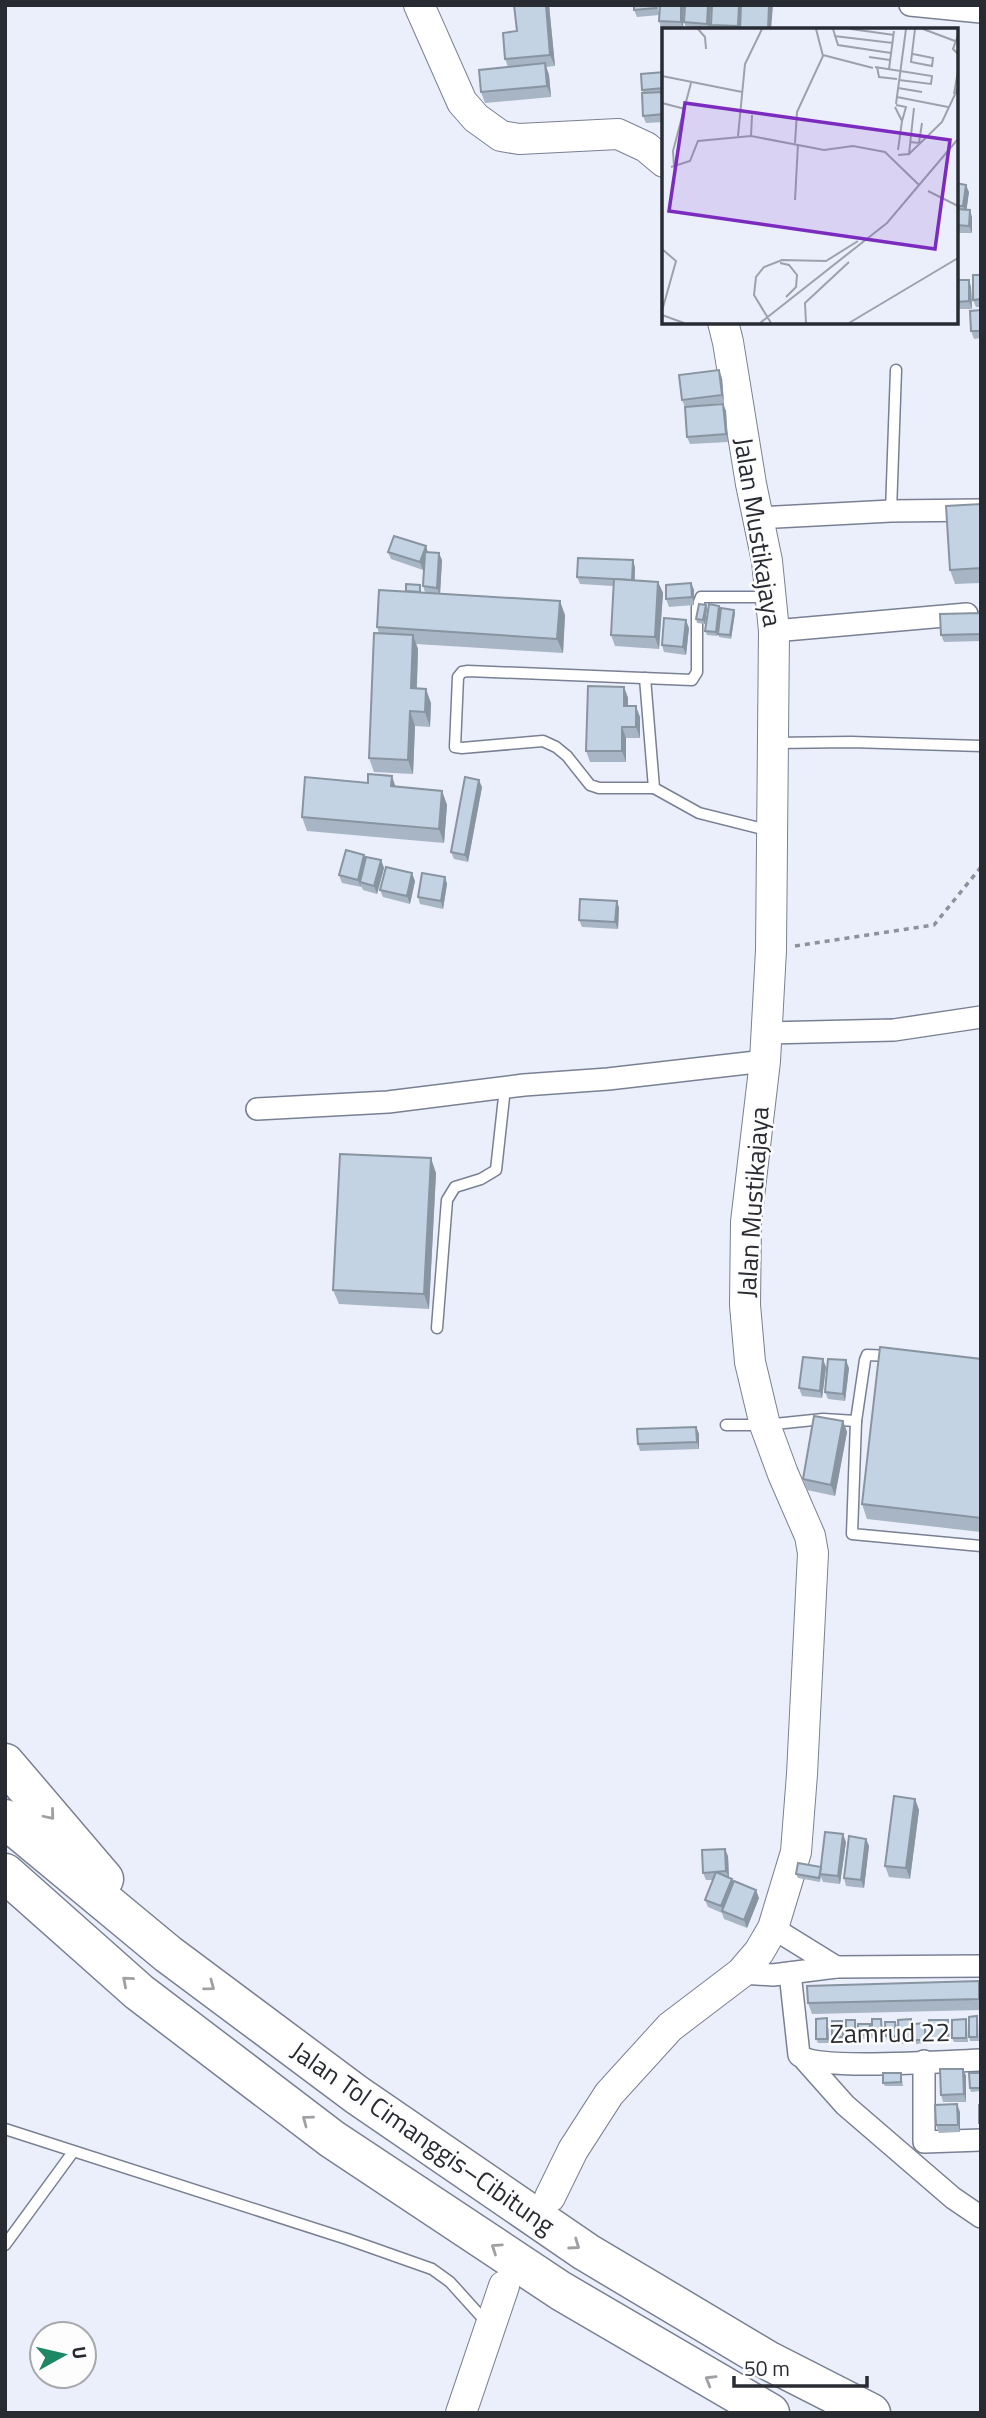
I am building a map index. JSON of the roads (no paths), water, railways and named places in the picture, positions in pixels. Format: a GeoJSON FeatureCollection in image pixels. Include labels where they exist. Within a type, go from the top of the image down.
{"type":"FeatureCollection","features":[{"type":"Feature","properties":{"kind":"highway"},"geometry":{"type":"LineString","coordinates":[[5,1763],[168,1954]]}},
{"type":"Feature","properties":{"kind":"highway","name":"Jalan Tol Cimanggis–Cibitung"},"geometry":{"type":"LineString","coordinates":[[5,1819],[168,1954],[357,2095],[586,2252],[769,2361],[872,2413]]}},
{"type":"Feature","properties":{"kind":"highway","name":"Jalan Tol Cimanggis–Cibitung"},"geometry":{"type":"LineString","coordinates":[[5,1874],[139,1992],[332,2139],[561,2291],[770,2413]]}},
{"type":"Feature","properties":{"kind":"street"},"geometry":{"type":"LineString","coordinates":[[419,5],[462,103],[475,118],[502,136],[519,139],[618,134],[646,147],[662,160]]}},
{"type":"Feature","properties":{"kind":"street"},"geometry":{"type":"LineString","coordinates":[[923,6],[981,12]]}},
{"type":"Feature","properties":{"kind":"street","name":"Jalan Mustikajaya"},"geometry":{"type":"LineString","coordinates":[[550,2197],[573,2150],[609,2094],[663,2034],[741,1973],[759,1952],[773,1928],[796,1852],[813,1553],[810,1536],[765,1425],[750,1362],[745,1305],[746,1222],[766,1047],[771,950],[774,631],[772,597],[724,324]]}},
{"type":"Feature","properties":{"kind":"street"},"geometry":{"type":"LineString","coordinates":[[759,518],[891,511],[981,510]]}},
{"type":"Feature","properties":{"kind":"street"},"geometry":{"type":"LineString","coordinates":[[774,631],[967,614]]}},
{"type":"Feature","properties":{"kind":"street"},"geometry":{"type":"LineString","coordinates":[[257,1109],[388,1101],[608,1079],[766,1047],[981,1017]]}},
{"type":"Feature","properties":{"kind":"street"},"geometry":{"type":"LineString","coordinates":[[773,1928],[836,1967]]}},
{"type":"Feature","properties":{"kind":"street"},"geometry":{"type":"LineString","coordinates":[[741,1973],[790,1973],[836,1967],[981,1966]]}},
{"type":"Feature","properties":{"kind":"street","name":"Zamrud 22"},"geometry":{"type":"LineString","coordinates":[[790,1973],[799,2055],[805,2060],[836,2064],[981,2060]]}},
{"type":"Feature","properties":{"kind":"street"},"geometry":{"type":"LineString","coordinates":[[805,2060],[845,2105],[953,2198],[981,2217]]}},
{"type":"Feature","properties":{"kind":"street"},"geometry":{"type":"LineString","coordinates":[[924,2061],[924,2142],[981,2140]]}},
{"type":"Feature","properties":{"kind":"street"},"geometry":{"type":"LineString","coordinates":[[461,2413],[504,2286]]}},
{"type":"Feature","properties":{"kind":"lane"},"geometry":{"type":"LineString","coordinates":[[891,511],[896,370]]}},
{"type":"Feature","properties":{"kind":"lane"},"geometry":{"type":"LineString","coordinates":[[772,597],[701,597],[697,607],[697,672],[692,680],[462,672],[458,677],[453,742],[455,747],[462,748],[542,741],[562,751],[590,785],[600,788],[654,788],[699,813],[773,831]]}},
{"type":"Feature","properties":{"kind":"lane"},"geometry":{"type":"LineString","coordinates":[[645,678],[654,788]]}},
{"type":"Feature","properties":{"kind":"lane"},"geometry":{"type":"LineString","coordinates":[[773,744],[851,742],[981,746]]}},
{"type":"Feature","properties":{"kind":"lane"},"geometry":{"type":"LineString","coordinates":[[437,1328],[447,1200],[455,1187],[481,1179],[496,1170],[505,1088]]}},
{"type":"Feature","properties":{"kind":"lane"},"geometry":{"type":"LineString","coordinates":[[899,1357],[867,1354],[856,1420],[852,1534],[981,1546]]}},
{"type":"Feature","properties":{"kind":"lane"},"geometry":{"type":"LineString","coordinates":[[726,1425],[765,1425],[823,1419],[856,1420]]}},
{"type":"Feature","properties":{"kind":"lane"},"geometry":{"type":"LineString","coordinates":[[5,2129],[432,2269],[450,2282],[489,2325]]}},
{"type":"Feature","properties":{"kind":"lane"},"geometry":{"type":"LineString","coordinates":[[5,2245],[73,2152]]}}]}
